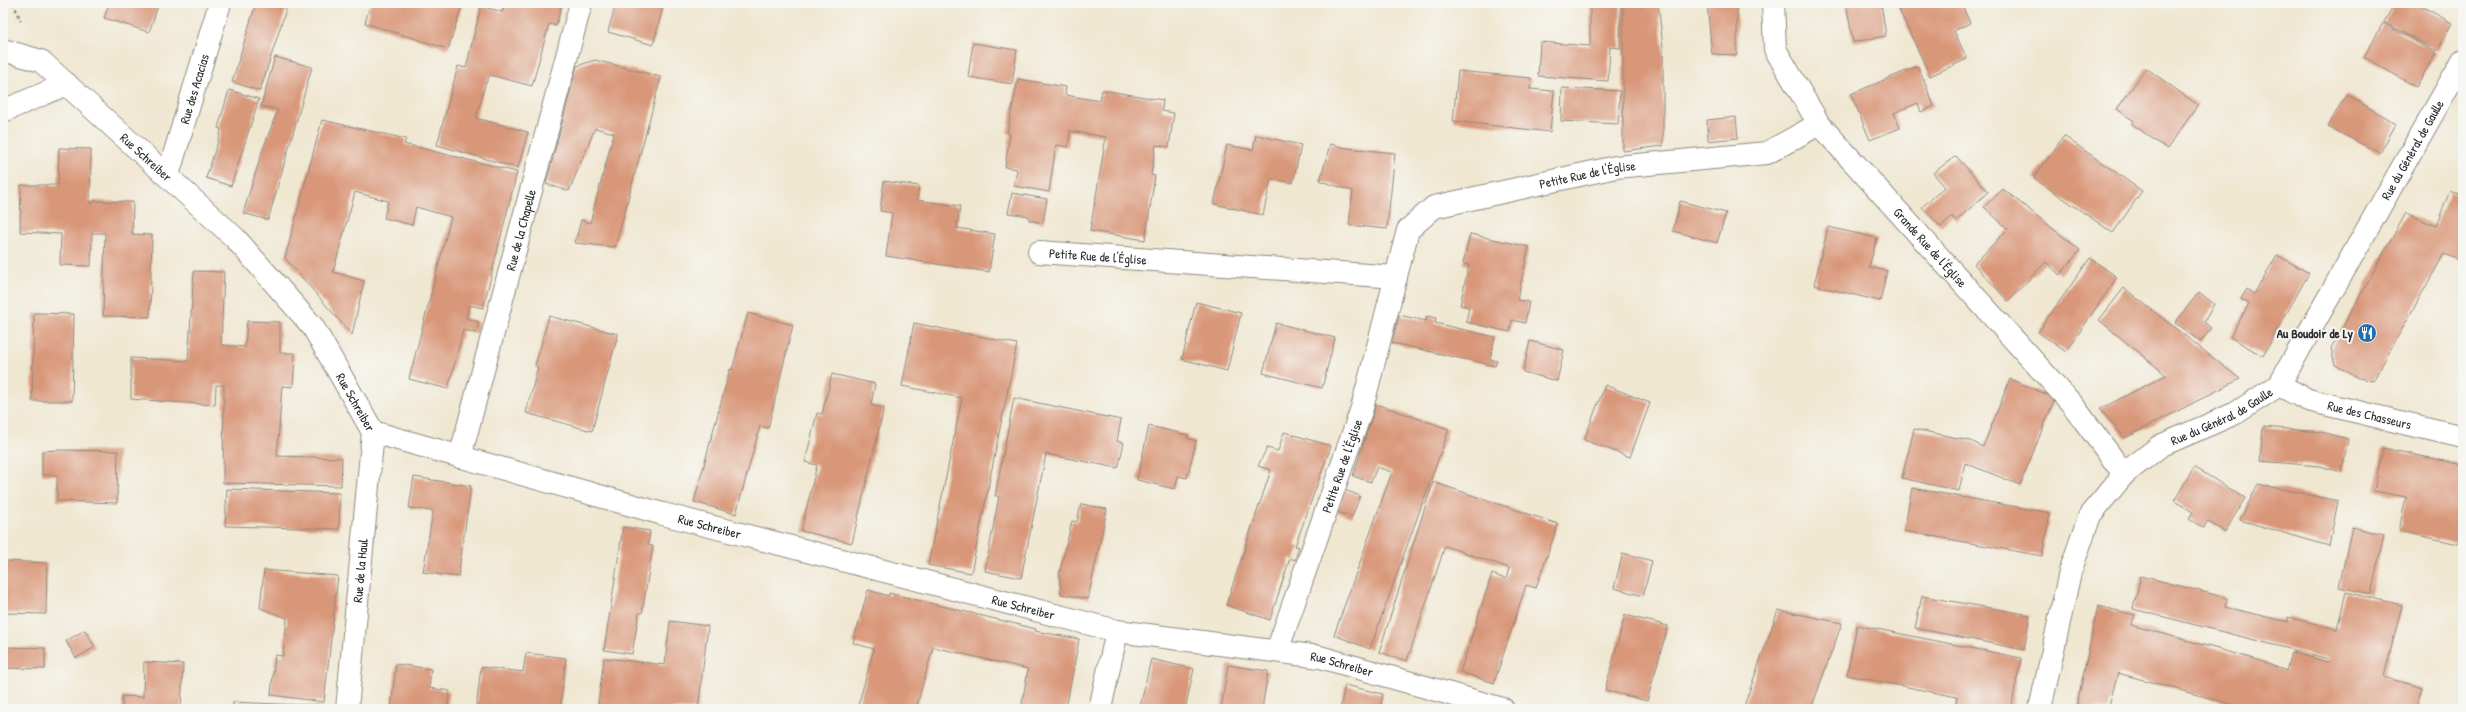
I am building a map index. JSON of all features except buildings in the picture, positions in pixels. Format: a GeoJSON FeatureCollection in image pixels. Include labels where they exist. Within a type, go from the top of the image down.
{"type":"FeatureCollection","features":[{"type":"Feature","properties":{"kind":"street","name":"Rue des Acacias"},"geometry":{"type":"LineString","coordinates":[[168,175],[220,3]]}},
{"type":"Feature","properties":{"kind":"street","name":"Rue de la Chapelle"},"geometry":{"type":"LineString","coordinates":[[460,456],[581,3]]}},
{"type":"Feature","properties":{"kind":"street","name":"Grande Rue de l'Église"},"geometry":{"type":"LineString","coordinates":[[1773,3],[1775,49],[1819,124],[2072,404],[2124,474]]}},
{"type":"Feature","properties":{"kind":"street","name":"Rue Schreiber"},"geometry":{"type":"LineString","coordinates":[[3,50],[41,61],[168,175],[235,238],[313,327],[373,432],[663,514],[1117,631],[1320,657],[1503,709]]}},
{"type":"Feature","properties":{"kind":"street","name":"Rue du Général de Gaulle"},"geometry":{"type":"LineString","coordinates":[[2040,709],[2070,572],[2090,515],[2124,474],[2160,446],[2236,413],[2279,385],[2463,60]]}},
{"type":"Feature","properties":{"kind":"street"},"geometry":{"type":"LineString","coordinates":[[3,111],[67,84]]}},
{"type":"Feature","properties":{"kind":"street","name":"Petite Rue de l'Église"},"geometry":{"type":"LineString","coordinates":[[1277,651],[1362,408],[1408,230],[1434,207],[1616,167],[1767,153],[1819,124]]}},
{"type":"Feature","properties":{"kind":"street","name":"Petite Rue de l'Église"},"geometry":{"type":"LineString","coordinates":[[1039,252],[1396,278]]}},
{"type":"Feature","properties":{"kind":"street","name":"Rue des Chasseurs"},"geometry":{"type":"LineString","coordinates":[[2279,385],[2308,400],[2463,437]]}},
{"type":"Feature","properties":{"kind":"street","name":"Rue de la Haul"},"geometry":{"type":"LineString","coordinates":[[347,709],[373,432]]}},
{"type":"Feature","properties":{"kind":"street"},"geometry":{"type":"LineString","coordinates":[[1100,709],[1117,631]]}},
{"type":"Feature","properties":{"kind":"place","name":"Au Boudoir de Ly"},"geometry":{"type":"Point","coordinates":[2367,333]}}]}
